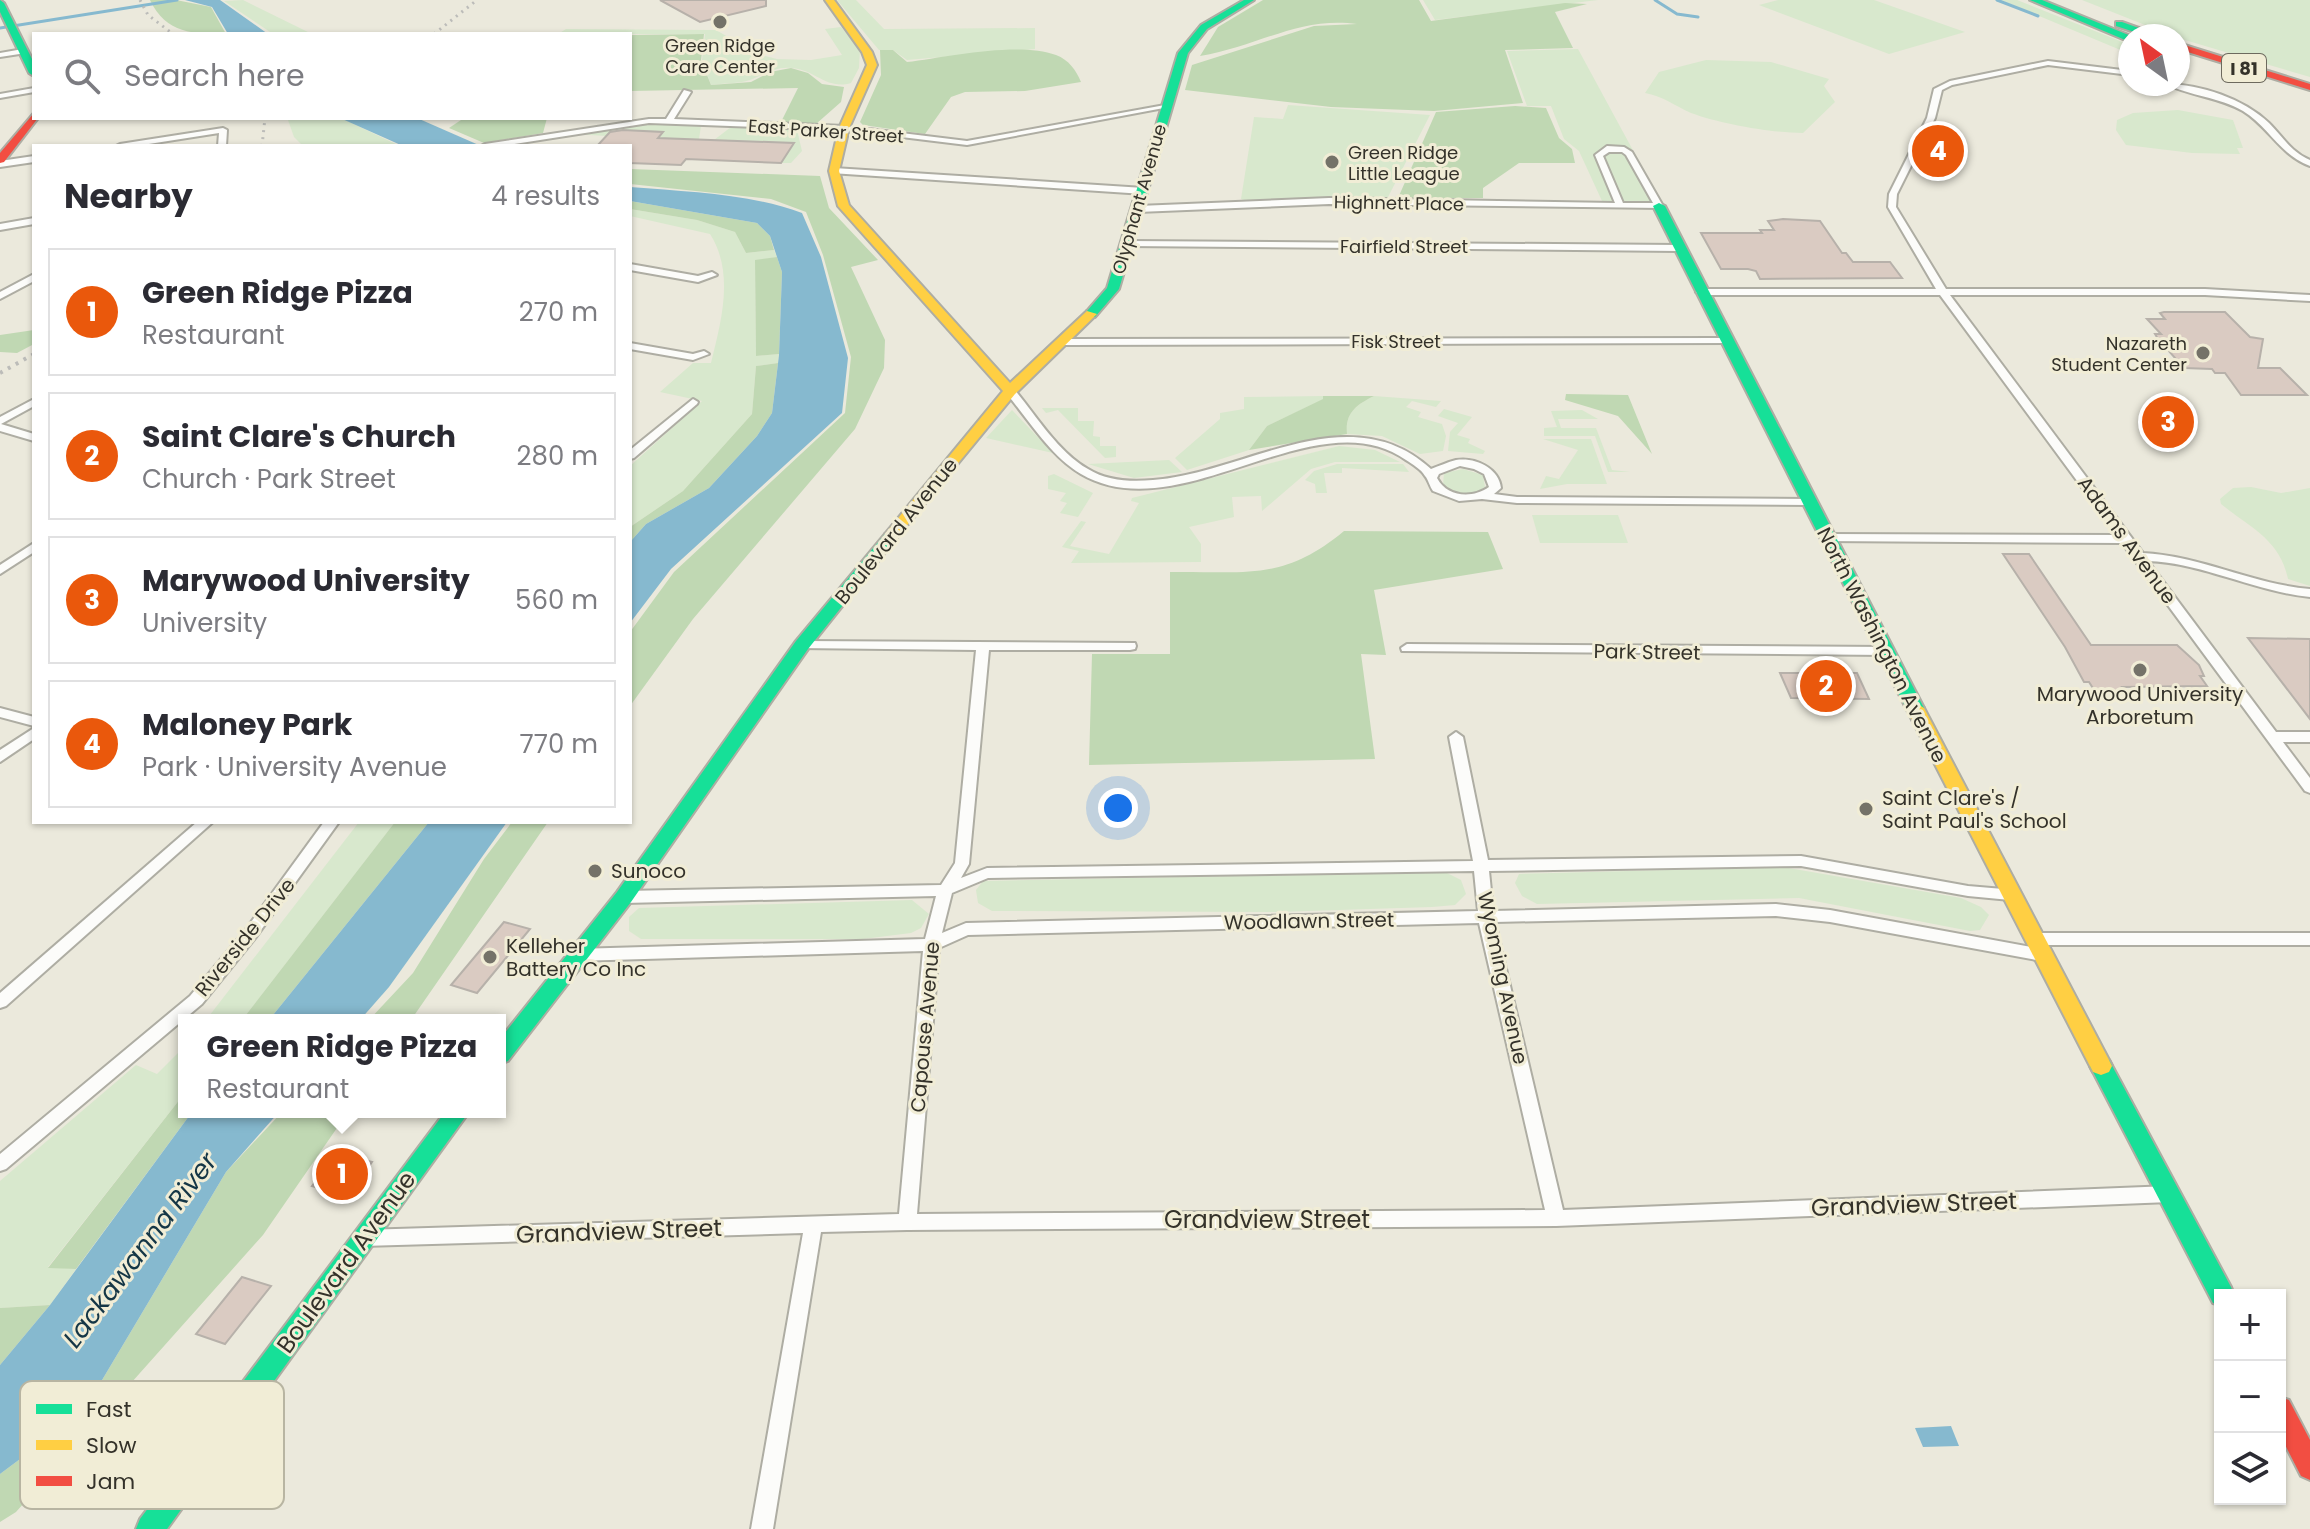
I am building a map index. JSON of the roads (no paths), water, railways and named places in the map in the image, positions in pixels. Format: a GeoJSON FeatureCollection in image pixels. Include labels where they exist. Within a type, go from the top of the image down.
{"type":"FeatureCollection","features":[{"type":"Feature","properties":{"kind":"main road"},"geometry":{"type":"LineString","coordinates":[[829,0],[867,52],[872,65],[844,128],[834,171],[844,206],[1010,391]]}},
{"type":"Feature","properties":{"kind":"main road","name":"Olyphant Avenue"},"geometry":{"type":"LineString","coordinates":[[1010,391],[1065,342],[1113,289],[1129,244],[1165,107],[1183,53],[1204,27],[1250,0]]}},
{"type":"Feature","properties":{"kind":"main road"},"geometry":{"type":"LineString","coordinates":[[2034,0],[2118,29]]}},
{"type":"Feature","properties":{"kind":"main road"},"geometry":{"type":"LineString","coordinates":[[2059,0],[2118,28]]}},
{"type":"Feature","properties":{"kind":"main road"},"geometry":{"type":"LineString","coordinates":[[0,3],[32,69]]}},
{"type":"Feature","properties":{"kind":"main road","name":"I 81"},"geometry":{"type":"LineString","coordinates":[[2190,48],[2310,85]]}},
{"type":"Feature","properties":{"kind":"main road","name":"I 81"},"geometry":{"type":"LineString","coordinates":[[2190,60],[2310,97]]}},
{"type":"Feature","properties":{"kind":"main road"},"geometry":{"type":"LineString","coordinates":[[0,162],[32,119]]}},
{"type":"Feature","properties":{"kind":"main road","name":"North Washington Avenue"},"geometry":{"type":"LineString","coordinates":[[1659,206],[2010,894],[2219,1289]]}},
{"type":"Feature","properties":{"kind":"main road","name":"Boulevard Avenue"},"geometry":{"type":"LineString","coordinates":[[506,1047],[575,955],[624,897],[802,645],[1010,391]]}},
{"type":"Feature","properties":{"kind":"main road","name":"Boulevard Avenue"},"geometry":{"type":"LineString","coordinates":[[258,1381],[453,1118]]}},
{"type":"Feature","properties":{"kind":"main road"},"geometry":{"type":"LineString","coordinates":[[2286,1421],[2310,1467]]}},
{"type":"Feature","properties":{"kind":"main road","name":"Boulevard Avenue"},"geometry":{"type":"LineString","coordinates":[[150,1529],[165,1509]]}},
{"type":"Feature","properties":{"kind":"street"},"geometry":{"type":"LineString","coordinates":[[0,55],[23,51]]}},
{"type":"Feature","properties":{"kind":"street","name":"Adams Avenue"},"geometry":{"type":"LineString","coordinates":[[2118,72],[2048,63],[1950,83],[1938,89],[1931,118],[1893,194],[1892,207],[1943,292],[2310,788]]}},
{"type":"Feature","properties":{"kind":"street"},"geometry":{"type":"LineString","coordinates":[[0,96],[32,90]]}},
{"type":"Feature","properties":{"kind":"street"},"geometry":{"type":"LineString","coordinates":[[2190,91],[2246,111],[2259,119],[2287,154],[2310,163]]}},
{"type":"Feature","properties":{"kind":"street"},"geometry":{"type":"LineString","coordinates":[[668,122],[687,92]]}},
{"type":"Feature","properties":{"kind":"street","name":"East Parker Street"},"geometry":{"type":"LineString","coordinates":[[497,144],[631,122],[844,128],[967,143],[1165,107]]}},
{"type":"Feature","properties":{"kind":"street"},"geometry":{"type":"LineString","coordinates":[[623,120],[631,122]]}},
{"type":"Feature","properties":{"kind":"street"},"geometry":{"type":"LineString","coordinates":[[133,144],[223,130],[222,144]]}},
{"type":"Feature","properties":{"kind":"street"},"geometry":{"type":"LineString","coordinates":[[1620,205],[1599,155],[1607,149],[1629,154],[1659,206]]}},
{"type":"Feature","properties":{"kind":"street"},"geometry":{"type":"LineString","coordinates":[[0,162],[32,159]]}},
{"type":"Feature","properties":{"kind":"street","name":"Highnett Place"},"geometry":{"type":"LineString","coordinates":[[834,171],[1141,200],[1659,206]]}},
{"type":"Feature","properties":{"kind":"street"},"geometry":{"type":"LineString","coordinates":[[0,227],[32,221]]}},
{"type":"Feature","properties":{"kind":"street","name":"Fairfield Street"},"geometry":{"type":"LineString","coordinates":[[1129,244],[1679,248]]}},
{"type":"Feature","properties":{"kind":"street"},"geometry":{"type":"LineString","coordinates":[[632,267],[698,279],[712,275]]}},
{"type":"Feature","properties":{"kind":"street"},"geometry":{"type":"LineString","coordinates":[[0,296],[32,278]]}},
{"type":"Feature","properties":{"kind":"street"},"geometry":{"type":"LineString","coordinates":[[1701,292],[2205,292],[2310,298]]}},
{"type":"Feature","properties":{"kind":"street","name":"Fisk Street"},"geometry":{"type":"LineString","coordinates":[[1065,342],[1727,341]]}},
{"type":"Feature","properties":{"kind":"street"},"geometry":{"type":"LineString","coordinates":[[632,346],[693,357],[704,354]]}},
{"type":"Feature","properties":{"kind":"street"},"geometry":{"type":"LineString","coordinates":[[1010,391],[1075,465],[1100,479],[1131,484],[1166,483],[1314,442],[1338,440],[1391,446],[1414,458],[1432,476],[1432,484],[1444,493],[1464,498],[1809,502]]}},
{"type":"Feature","properties":{"kind":"street"},"geometry":{"type":"LineString","coordinates":[[632,454],[693,402]]}},
{"type":"Feature","properties":{"kind":"street"},"geometry":{"type":"LineString","coordinates":[[0,421],[32,403]]}},
{"type":"Feature","properties":{"kind":"street"},"geometry":{"type":"LineString","coordinates":[[0,427],[32,437]]}},
{"type":"Feature","properties":{"kind":"street"},"geometry":{"type":"LineString","coordinates":[[632,440],[645,443]]}},
{"type":"Feature","properties":{"kind":"street"},"geometry":{"type":"LineString","coordinates":[[1432,476],[1448,465],[1480,467],[1496,482],[1495,488],[1483,496]]}},
{"type":"Feature","properties":{"kind":"street"},"geometry":{"type":"LineString","coordinates":[[1827,538],[2127,539]]}},
{"type":"Feature","properties":{"kind":"street"},"geometry":{"type":"LineString","coordinates":[[0,570],[32,548]]}},
{"type":"Feature","properties":{"kind":"street"},"geometry":{"type":"LineString","coordinates":[[2141,557],[2169,557],[2256,586],[2310,593]]}},
{"type":"Feature","properties":{"kind":"street"},"geometry":{"type":"LineString","coordinates":[[802,645],[1130,646]]}},
{"type":"Feature","properties":{"kind":"street","name":"Capouse Avenue"},"geometry":{"type":"LineString","coordinates":[[907,1222],[931,945],[945,890],[962,864],[983,647]]}},
{"type":"Feature","properties":{"kind":"street","name":"Park Street"},"geometry":{"type":"LineString","coordinates":[[1407,648],[1886,651]]}},
{"type":"Feature","properties":{"kind":"street"},"geometry":{"type":"LineString","coordinates":[[0,712],[32,721]]}},
{"type":"Feature","properties":{"kind":"street"},"geometry":{"type":"LineString","coordinates":[[0,757],[32,733]]}},
{"type":"Feature","properties":{"kind":"street","name":"Wyoming Avenue"},"geometry":{"type":"LineString","coordinates":[[1456,737],[1481,865],[1486,918],[1556,1218]]}},
{"type":"Feature","properties":{"kind":"street"},"geometry":{"type":"LineString","coordinates":[[2271,737],[2310,737]]}},
{"type":"Feature","properties":{"kind":"street"},"geometry":{"type":"LineString","coordinates":[[0,1002],[204,824]]}},
{"type":"Feature","properties":{"kind":"street","name":"Riverside Drive"},"geometry":{"type":"LineString","coordinates":[[179,1014],[196,1000],[251,933],[331,824]]}},
{"type":"Feature","properties":{"kind":"street"},"geometry":{"type":"LineString","coordinates":[[624,897],[945,890],[987,873],[1801,861],[1968,891],[2010,894]]}},
{"type":"Feature","properties":{"kind":"street","name":"Woodlawn Street"},"geometry":{"type":"LineString","coordinates":[[575,955],[931,945],[966,929],[1776,910],[2038,947],[2310,939]]}},
{"type":"Feature","properties":{"kind":"street","name":"Riverside Drive"},"geometry":{"type":"LineString","coordinates":[[0,1164],[178,1015]]}},
{"type":"Feature","properties":{"kind":"street","name":"Grandview Street"},"geometry":{"type":"LineString","coordinates":[[363,1238],[907,1222],[1556,1218],[2170,1194]]}},
{"type":"Feature","properties":{"kind":"street"},"geometry":{"type":"LineString","coordinates":[[762,1529],[813,1226]]}},
{"type":"Feature","properties":{"kind":"water"},"geometry":{"type":"Polygon","coordinates":[[[185,0],[220,0],[265,32],[227,32],[212,7],[185,0]]]}},
{"type":"Feature","properties":{"kind":"water"},"geometry":{"type":"Polygon","coordinates":[[[344,120],[422,120],[476,144],[398,144],[344,120]]]}},
{"type":"Feature","properties":{"kind":"water"},"geometry":{"type":"Polygon","coordinates":[[[632,187],[739,197],[802,213],[821,257],[848,358],[842,413],[671,569],[632,620],[632,540],[646,524],[709,488],[757,436],[772,413],[779,355],[782,272],[770,236],[757,223],[632,201],[632,187]]]}},
{"type":"Feature","properties":{"kind":"water"},"geometry":{"type":"Polygon","coordinates":[[[427,824],[506,824],[389,987],[365,1014],[274,1014],[427,824]]]}},
{"type":"Feature","properties":{"kind":"water","name":"Lackawanna River"},"geometry":{"type":"Polygon","coordinates":[[[188,1118],[274,1118],[226,1172],[101,1381],[20,1381],[20,1459],[0,1474],[0,1365],[50,1305],[188,1118]]]}},
{"type":"Feature","properties":{"kind":"water"},"geometry":{"type":"Polygon","coordinates":[[[1951,1426],[1959,1446],[1923,1447],[1915,1428],[1951,1426]]]}},
{"type":"Feature","properties":{"kind":"waterway"},"geometry":{"type":"LineString","coordinates":[[0,28],[177,0]]}},
{"type":"Feature","properties":{"kind":"waterway"},"geometry":{"type":"LineString","coordinates":[[1655,0],[1677,14],[1698,17]]}},
{"type":"Feature","properties":{"kind":"waterway"},"geometry":{"type":"LineString","coordinates":[[1997,0],[2038,16]]}},
{"type":"Feature","properties":{"kind":"railway"},"geometry":{"type":"LineString","coordinates":[[140,0],[148,15],[170,32]]}},
{"type":"Feature","properties":{"kind":"railway"},"geometry":{"type":"LineString","coordinates":[[437,32],[477,0]]}},
{"type":"Feature","properties":{"kind":"railway"},"geometry":{"type":"LineString","coordinates":[[262,144],[265,120]]}},
{"type":"Feature","properties":{"kind":"railway"},"geometry":{"type":"LineString","coordinates":[[0,373],[32,355]]}},
{"type":"Feature","properties":{"kind":"place","name":"Green Ridge Care Center"},"geometry":{"type":"Point","coordinates":[720,22]}},
{"type":"Feature","properties":{"kind":"place","name":"Maloney Park"},"geometry":{"type":"Point","coordinates":[1938,151]}},
{"type":"Feature","properties":{"kind":"place","name":"Green Ridge Little League"},"geometry":{"type":"Point","coordinates":[1332,162]}},
{"type":"Feature","properties":{"kind":"place","name":"Nazareth Student Center"},"geometry":{"type":"Point","coordinates":[2203,353]}},
{"type":"Feature","properties":{"kind":"place","name":"Marywood University"},"geometry":{"type":"Point","coordinates":[2168,422]}},
{"type":"Feature","properties":{"kind":"place","name":"Marywood University Arboretum"},"geometry":{"type":"Point","coordinates":[2140,670]}},
{"type":"Feature","properties":{"kind":"place","name":"Saint Clare's Church"},"geometry":{"type":"Point","coordinates":[1826,686]}},
{"type":"Feature","properties":{"kind":"place","name":"Saint Clare's / Saint Paul's School"},"geometry":{"type":"Point","coordinates":[1866,809]}},
{"type":"Feature","properties":{"kind":"place","name":"Sunoco"},"geometry":{"type":"Point","coordinates":[595,871]}},
{"type":"Feature","properties":{"kind":"place","name":"Kelleher Battery Co Inc"},"geometry":{"type":"Point","coordinates":[490,957]}},
{"type":"Feature","properties":{"kind":"place","name":"Green Ridge Pizza"},"geometry":{"type":"Point","coordinates":[342,1174]}}]}
